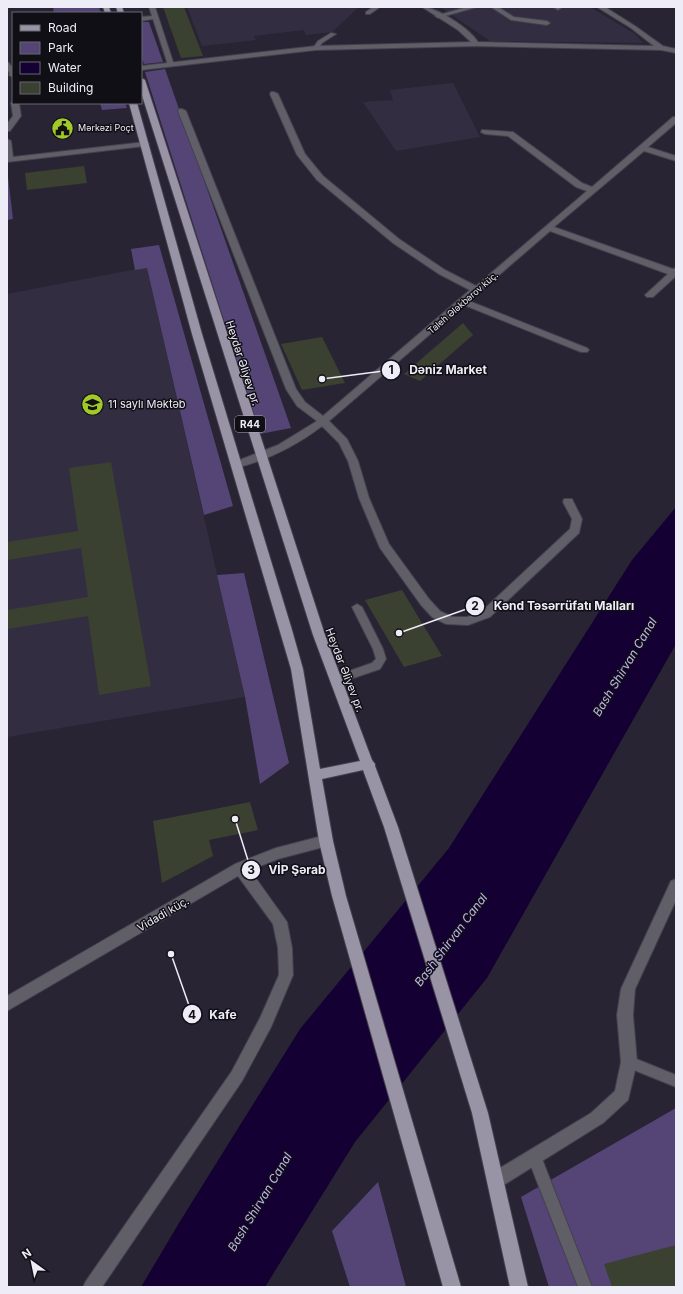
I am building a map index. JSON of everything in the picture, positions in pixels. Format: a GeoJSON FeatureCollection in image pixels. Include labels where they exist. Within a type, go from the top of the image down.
{"type":"FeatureCollection","features":[{"type":"Feature","properties":{"kind":"main road","name":"Heydər Əliyev pr."},"geometry":{"type":"LineString","coordinates":[[142,83],[318,635],[369,764],[391,827],[480,1113],[496,1180],[518,1287]]}},
{"type":"Feature","properties":{"kind":"main road","name":"R44"},"geometry":{"type":"LineString","coordinates":[[133,104],[197,334],[296,669],[316,775]]}},
{"type":"Feature","properties":{"kind":"main road"},"geometry":{"type":"LineString","coordinates":[[369,764],[316,775],[326,841],[339,896],[452,1287]]}},
{"type":"Feature","properties":{"kind":"street"},"geometry":{"type":"LineString","coordinates":[[425,7],[470,36],[474,39],[476,44]]}},
{"type":"Feature","properties":{"kind":"street"},"geometry":{"type":"LineString","coordinates":[[600,7],[633,27],[661,48]]}},
{"type":"Feature","properties":{"kind":"street"},"geometry":{"type":"LineString","coordinates":[[142,68],[316,48],[476,44],[661,48],[676,50]]}},
{"type":"Feature","properties":{"kind":"street"},"geometry":{"type":"LineString","coordinates":[[274,94],[301,155],[320,178],[396,241],[442,272],[477,290]]}},
{"type":"Feature","properties":{"kind":"street"},"geometry":{"type":"LineString","coordinates":[[7,129],[17,116],[16,104]]}},
{"type":"Feature","properties":{"kind":"street"},"geometry":{"type":"LineString","coordinates":[[182,111],[291,389],[301,404],[343,441],[353,461],[364,498],[384,545],[424,602],[436,614],[450,621],[468,621],[486,614],[575,530],[577,519],[568,502]]}},
{"type":"Feature","properties":{"kind":"street","name":"Taleh Ələkbərov küç."},"geometry":{"type":"LineString","coordinates":[[236,465],[261,458],[286,447],[323,422],[676,119]]}},
{"type":"Feature","properties":{"kind":"street"},"geometry":{"type":"LineString","coordinates":[[485,132],[510,134],[579,185],[594,190]]}},
{"type":"Feature","properties":{"kind":"street"},"geometry":{"type":"LineString","coordinates":[[7,141],[8,160],[145,144]]}},
{"type":"Feature","properties":{"kind":"street"},"geometry":{"type":"LineString","coordinates":[[643,148],[676,159]]}},
{"type":"Feature","properties":{"kind":"street"},"geometry":{"type":"LineString","coordinates":[[548,228],[675,272],[650,295]]}},
{"type":"Feature","properties":{"kind":"street"},"geometry":{"type":"LineString","coordinates":[[464,302],[584,350]]}},
{"type":"Feature","properties":{"kind":"street","name":"Vidadi küç."},"geometry":{"type":"LineString","coordinates":[[7,1004],[240,868],[276,854],[326,841]]}},
{"type":"Feature","properties":{"kind":"street"},"geometry":{"type":"LineString","coordinates":[[92,1287],[236,1076],[266,1022],[286,975],[286,948],[280,922],[240,868]]}},
{"type":"Feature","properties":{"kind":"street"},"geometry":{"type":"LineString","coordinates":[[496,1180],[597,1118],[622,1095],[630,1062],[625,1015],[628,989],[676,885]]}},
{"type":"Feature","properties":{"kind":"lane"},"geometry":{"type":"LineString","coordinates":[[152,7],[171,65]]}},
{"type":"Feature","properties":{"kind":"lane"},"geometry":{"type":"LineString","coordinates":[[368,13],[377,7]]}},
{"type":"Feature","properties":{"kind":"lane"},"geometry":{"type":"LineString","coordinates":[[438,16],[474,7]]}},
{"type":"Feature","properties":{"kind":"lane"},"geometry":{"type":"LineString","coordinates":[[494,7],[513,19],[547,23]]}},
{"type":"Feature","properties":{"kind":"lane"},"geometry":{"type":"LineString","coordinates":[[142,19],[155,17]]}},
{"type":"Feature","properties":{"kind":"lane"},"geometry":{"type":"LineString","coordinates":[[316,48],[320,42],[333,34]]}},
{"type":"Feature","properties":{"kind":"lane"},"geometry":{"type":"LineString","coordinates":[[7,64],[12,73]]}},
{"type":"Feature","properties":{"kind":"lane"},"geometry":{"type":"LineString","coordinates":[[336,680],[376,666],[380,659],[378,649],[357,607]]}},
{"type":"Feature","properties":{"kind":"lane"},"geometry":{"type":"LineString","coordinates":[[630,1062],[676,1081]]}},
{"type":"Feature","properties":{"kind":"lane"},"geometry":{"type":"LineString","coordinates":[[534,1156],[585,1287]]}},
{"type":"Feature","properties":{"kind":"shaded area"},"geometry":{"type":"Polygon","coordinates":[[[187,7],[359,7],[332,32],[306,35],[304,30],[254,36],[256,40],[202,46],[187,7]]]}},
{"type":"Feature","properties":{"kind":"shaded area"},"geometry":{"type":"Polygon","coordinates":[[[440,7],[590,7],[635,34],[643,43],[490,41],[440,7]]]}},
{"type":"Feature","properties":{"kind":"shaded area"},"geometry":{"type":"Polygon","coordinates":[[[453,83],[480,137],[396,151],[363,102],[393,100],[390,90],[453,83]]]}},
{"type":"Feature","properties":{"kind":"shaded area","name":"11 saylı Məktəb"},"geometry":{"type":"Polygon","coordinates":[[[147,267],[245,697],[7,737],[7,294],[147,267]]]}},
{"type":"Feature","properties":{"kind":"green space"},"geometry":{"type":"Polygon","coordinates":[[[53,7],[99,7],[101,12],[54,12],[53,7]]]}},
{"type":"Feature","properties":{"kind":"green space"},"geometry":{"type":"Polygon","coordinates":[[[142,22],[149,22],[163,62],[144,64],[142,59],[142,22]]]}},
{"type":"Feature","properties":{"kind":"green space"},"geometry":{"type":"Polygon","coordinates":[[[165,69],[291,428],[260,434],[145,72],[165,69]]]}},
{"type":"Feature","properties":{"kind":"green space"},"geometry":{"type":"Polygon","coordinates":[[[100,104],[125,104],[127,108],[102,110],[100,104]]]}},
{"type":"Feature","properties":{"kind":"green space"},"geometry":{"type":"Polygon","coordinates":[[[7,168],[13,219],[7,220],[7,168]]]}},
{"type":"Feature","properties":{"kind":"green space"},"geometry":{"type":"Polygon","coordinates":[[[159,245],[233,506],[204,515],[147,268],[135,270],[131,249],[159,245]]]}},
{"type":"Feature","properties":{"kind":"green space"},"geometry":{"type":"Polygon","coordinates":[[[244,573],[289,763],[260,784],[245,697],[217,575],[244,573]]]}},
{"type":"Feature","properties":{"kind":"green space"},"geometry":{"type":"Polygon","coordinates":[[[676,1108],[676,1287],[549,1287],[521,1197],[676,1108]]]}},
{"type":"Feature","properties":{"kind":"green space"},"geometry":{"type":"Polygon","coordinates":[[[378,1182],[406,1287],[350,1287],[332,1231],[378,1182]]]}},
{"type":"Feature","properties":{"kind":"water","name":"Bash Shirvan Canal"},"geometry":{"type":"Polygon","coordinates":[[[676,507],[676,644],[487,978],[355,1142],[265,1287],[141,1287],[179,1223],[300,1029],[449,848],[632,560],[676,507]]]}},
{"type":"Feature","properties":{"kind":"building"},"geometry":{"type":"Polygon","coordinates":[[[163,7],[184,7],[203,56],[181,58],[163,7]]]}},
{"type":"Feature","properties":{"kind":"building"},"geometry":{"type":"Polygon","coordinates":[[[84,166],[87,183],[27,190],[25,173],[84,166]]]}},
{"type":"Feature","properties":{"kind":"building"},"geometry":{"type":"Polygon","coordinates":[[[463,323],[473,335],[420,381],[404,374],[463,323]]]}},
{"type":"Feature","properties":{"kind":"building"},"geometry":{"type":"Polygon","coordinates":[[[322,337],[345,383],[302,390],[281,344],[322,337]]]}},
{"type":"Feature","properties":{"kind":"building"},"geometry":{"type":"Polygon","coordinates":[[[111,462],[151,686],[99,695],[88,616],[7,629],[7,610],[88,597],[81,548],[7,560],[7,542],[78,531],[69,468],[111,462]]]}},
{"type":"Feature","properties":{"kind":"building"},"geometry":{"type":"Polygon","coordinates":[[[402,590],[442,656],[404,667],[365,600],[402,590]]]}},
{"type":"Feature","properties":{"kind":"building"},"geometry":{"type":"Polygon","coordinates":[[[250,802],[258,830],[209,840],[213,856],[162,883],[153,821],[250,802]]]}},
{"type":"Feature","properties":{"kind":"building"},"geometry":{"type":"Polygon","coordinates":[[[676,1245],[676,1287],[612,1287],[604,1264],[676,1245]]]}},
{"type":"Feature","properties":{"kind":"place","name":"Mərkəzi Poçt"},"geometry":{"type":"Point","coordinates":[62,128]}},
{"type":"Feature","properties":{"kind":"place","name":"Dəniz Market"},"geometry":{"type":"Point","coordinates":[322,379]}},
{"type":"Feature","properties":{"kind":"place","name":"11 saylı Məktəb"},"geometry":{"type":"Point","coordinates":[93,404]}},
{"type":"Feature","properties":{"kind":"place","name":"Kənd Təsərrüfatı Malları"},"geometry":{"type":"Point","coordinates":[399,633]}},
{"type":"Feature","properties":{"kind":"place","name":"VİP Şərab"},"geometry":{"type":"Point","coordinates":[235,819]}},
{"type":"Feature","properties":{"kind":"place","name":"Kafe"},"geometry":{"type":"Point","coordinates":[171,954]}}]}
